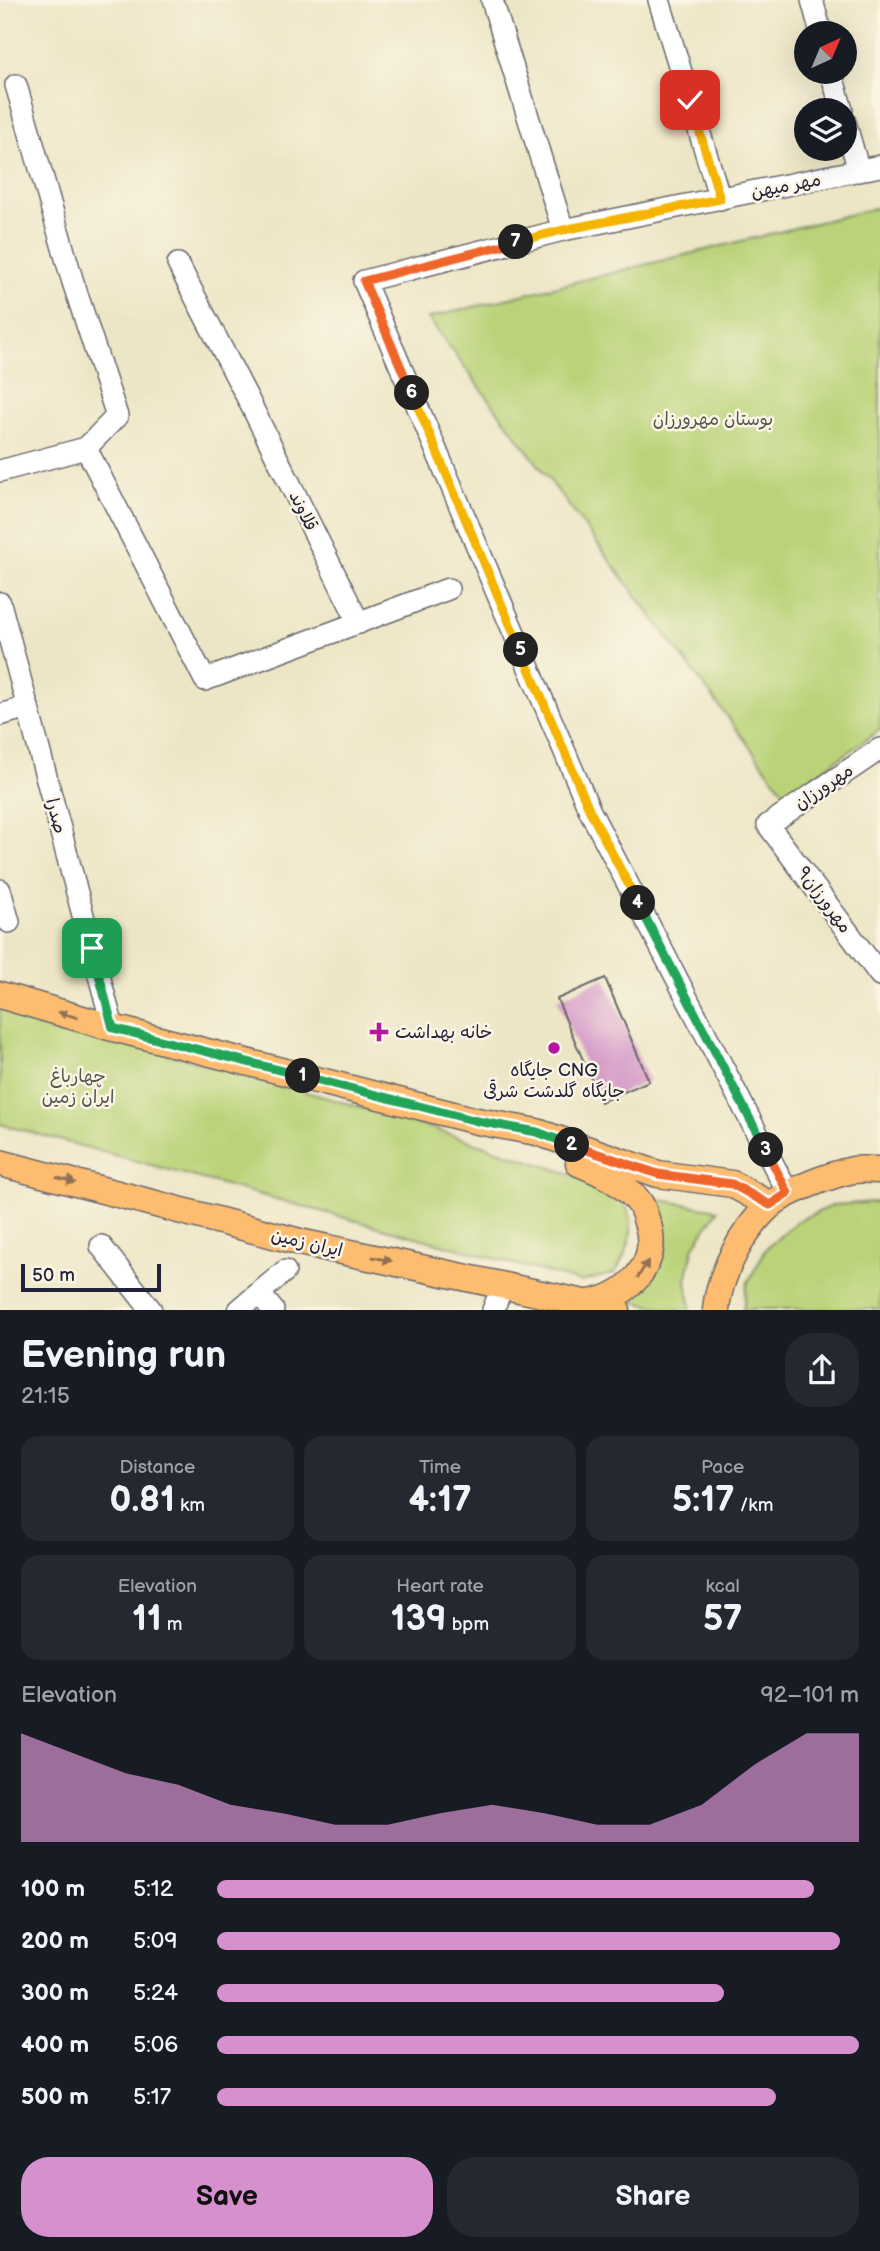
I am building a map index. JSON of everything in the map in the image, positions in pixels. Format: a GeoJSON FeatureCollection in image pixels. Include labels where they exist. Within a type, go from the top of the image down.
{"type":"FeatureCollection","features":[{"type":"Feature","properties":{"kind":"main road"},"geometry":{"type":"LineString","coordinates":[[0,995],[113,1028],[477,1121],[537,1132],[658,1174],[732,1184],[779,1199]]}},
{"type":"Feature","properties":{"kind":"main road"},"geometry":{"type":"LineString","coordinates":[[477,1121],[607,1175],[640,1203],[651,1232],[649,1259],[638,1278],[622,1292],[604,1301],[601,1307]]}},
{"type":"Feature","properties":{"kind":"main road","name":"ایران زمین"},"geometry":{"type":"LineString","coordinates":[[0,1163],[304,1243],[601,1307]]}},
{"type":"Feature","properties":{"kind":"main road"},"geometry":{"type":"LineString","coordinates":[[716,1310],[723,1279],[733,1255],[779,1199],[853,1170],[880,1170]]}},
{"type":"Feature","properties":{"kind":"street"},"geometry":{"type":"LineString","coordinates":[[492,0],[563,230]]}},
{"type":"Feature","properties":{"kind":"street"},"geometry":{"type":"LineString","coordinates":[[659,0],[720,199]]}},
{"type":"Feature","properties":{"kind":"street"},"geometry":{"type":"LineString","coordinates":[[812,0],[818,21]]}},
{"type":"Feature","properties":{"kind":"street"},"geometry":{"type":"LineString","coordinates":[[0,471],[86,448],[117,416],[72,279],[16,85]]}},
{"type":"Feature","properties":{"kind":"street"},"geometry":{"type":"LineString","coordinates":[[856,161],[859,171]]}},
{"type":"Feature","properties":{"kind":"street","name":"مهر میهن"},"geometry":{"type":"LineString","coordinates":[[779,1199],[590,811],[364,281],[563,230],[880,166]]}},
{"type":"Feature","properties":{"kind":"street","name":"قلاوند"},"geometry":{"type":"LineString","coordinates":[[178,264],[359,623]]}},
{"type":"Feature","properties":{"kind":"street"},"geometry":{"type":"LineString","coordinates":[[86,448],[205,680],[448,589]]}},
{"type":"Feature","properties":{"kind":"street","name":"صدرا"},"geometry":{"type":"LineString","coordinates":[[0,603],[113,1028]]}},
{"type":"Feature","properties":{"kind":"street"},"geometry":{"type":"LineString","coordinates":[[0,715],[28,707]]}},
{"type":"Feature","properties":{"kind":"street","name":"مهرورزان"},"geometry":{"type":"LineString","coordinates":[[768,825],[876,760]]}},
{"type":"Feature","properties":{"kind":"street","name":"مهرورزان۹"},"geometry":{"type":"LineString","coordinates":[[768,825],[880,975]]}},
{"type":"Feature","properties":{"kind":"street"},"geometry":{"type":"LineString","coordinates":[[0,890],[9,922]]}},
{"type":"Feature","properties":{"kind":"street"},"geometry":{"type":"LineString","coordinates":[[101,1247],[151,1310]]}},
{"type":"Feature","properties":{"kind":"street"},"geometry":{"type":"LineString","coordinates":[[239,1310],[285,1271]]}},
{"type":"Feature","properties":{"kind":"street"},"geometry":{"type":"LineString","coordinates":[[493,1310],[503,1285]]}},
{"type":"Feature","properties":{"kind":"street"},"geometry":{"type":"LineString","coordinates":[[259,1293],[273,1310]]}},
{"type":"Feature","properties":{"kind":"green space","name":"بوستان مهرورزان"},"geometry":{"type":"Polygon","coordinates":[[[880,207],[880,730],[786,795],[428,318],[880,207]]]}},
{"type":"Feature","properties":{"kind":"green space","name":"چهارباغ ایران زمین"},"geometry":{"type":"Polygon","coordinates":[[[0,1007],[403,1119],[601,1184],[620,1198],[627,1210],[631,1228],[628,1247],[615,1273],[581,1282],[0,1124],[0,1007]]]}},
{"type":"Feature","properties":{"kind":"green space"},"geometry":{"type":"Polygon","coordinates":[[[655,1199],[718,1210],[694,1246],[686,1280],[691,1309],[667,1309],[634,1302],[664,1254],[666,1229],[655,1199]]]}},
{"type":"Feature","properties":{"kind":"green space"},"geometry":{"type":"Polygon","coordinates":[[[875,1202],[880,1204],[880,1309],[743,1309],[747,1284],[766,1249],[797,1221],[834,1205],[875,1202]]]}},
{"type":"Feature","properties":{"kind":"building"},"geometry":{"type":"Polygon","coordinates":[[[605,978],[649,1081],[601,1102],[557,999],[605,978]]]}},
{"type":"Feature","properties":{"kind":"place","name":"خانه بهداشت"},"geometry":{"type":"Point","coordinates":[379,1032]}},
{"type":"Feature","properties":{"kind":"place","name":"جایگاه CNG جایگاه گلدشت شرقی"},"geometry":{"type":"Point","coordinates":[554,1048]}},
{"type":"Feature","properties":{"kind":"route"},"geometry":{"type":"LineString","coordinates":[[92,948],[113,1028],[477,1121],[537,1132],[658,1174],[732,1184],[770,1205],[788,1193],[590,811],[364,281],[563,230],[720,199],[690,100]]}}]}
